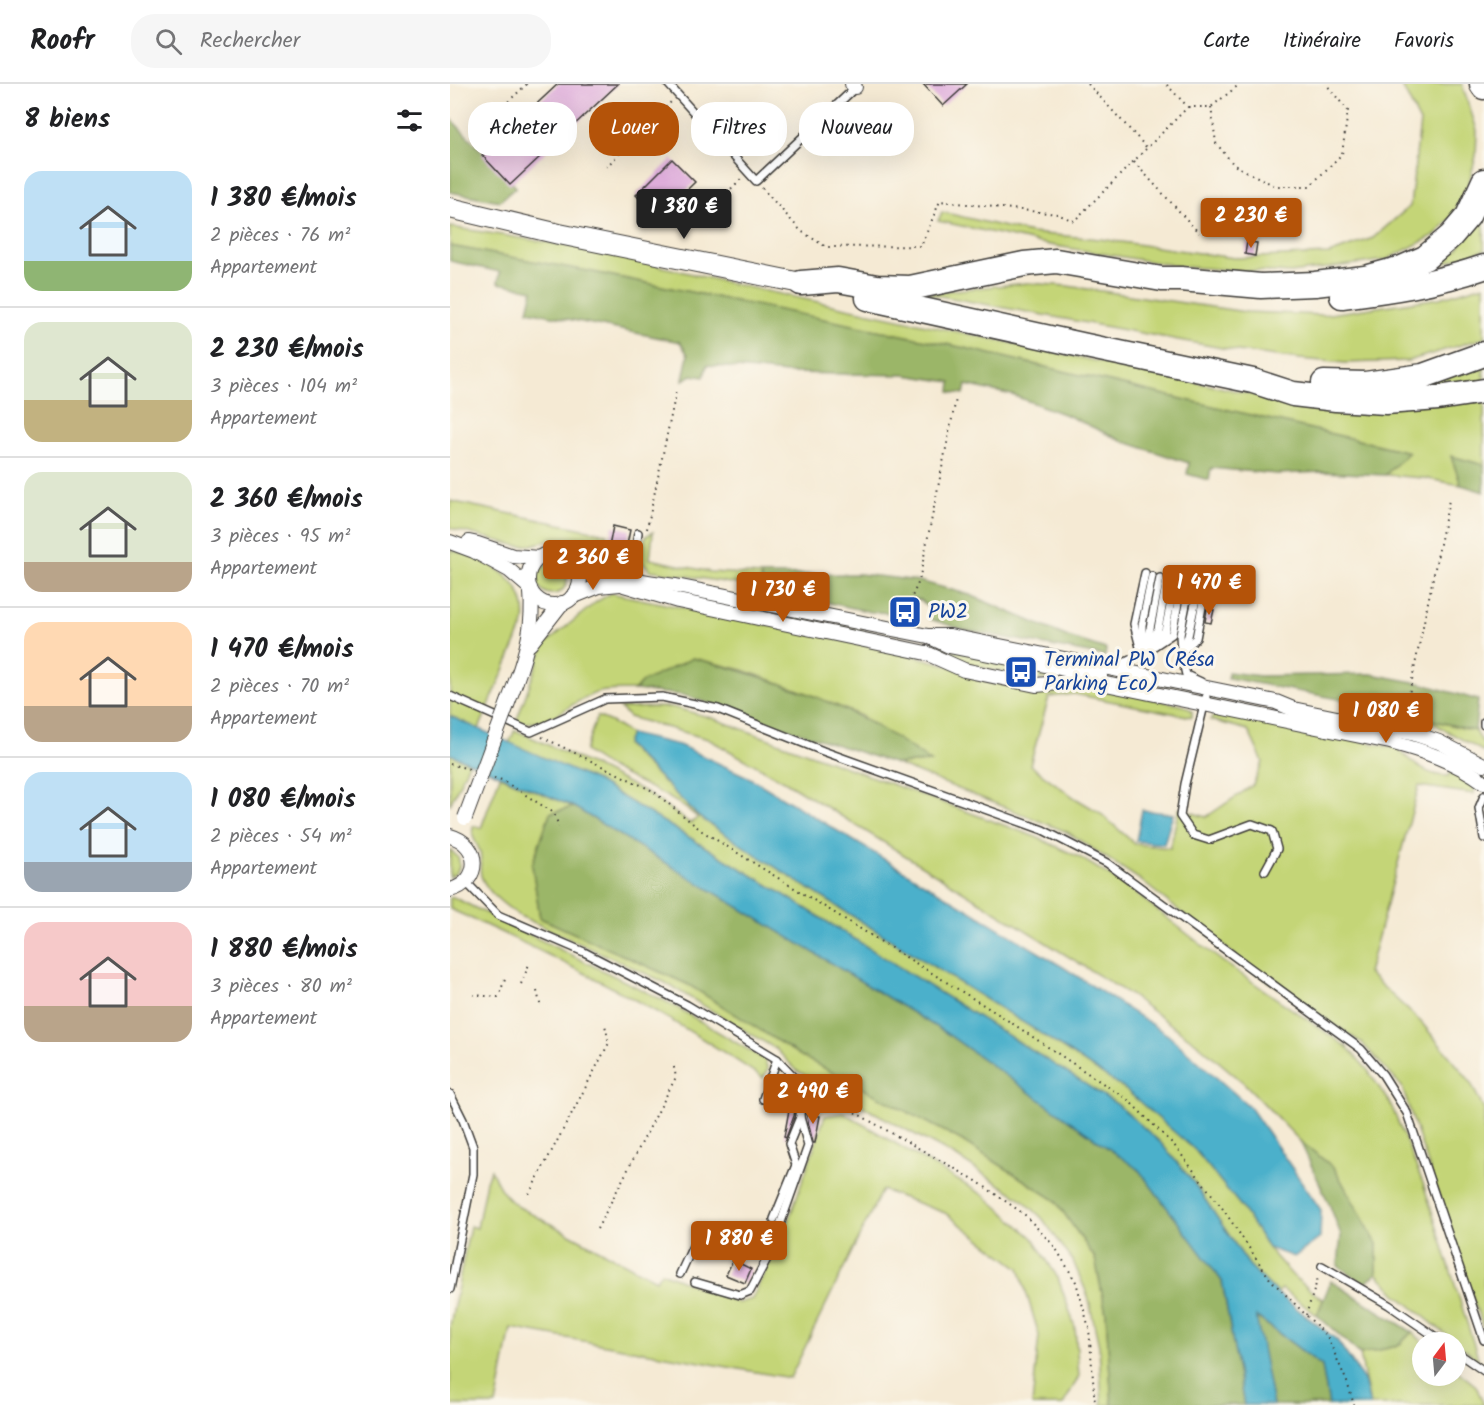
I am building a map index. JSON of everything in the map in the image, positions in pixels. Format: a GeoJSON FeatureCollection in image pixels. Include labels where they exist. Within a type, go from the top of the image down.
{"type":"FeatureCollection","features":[{"type":"Feature","properties":{"kind":"highway"},"geometry":{"type":"LineString","coordinates":[[801,282],[838,280],[877,287],[910,288],[1024,264],[1056,261],[1162,279],[1261,286],[1315,284],[1365,278],[1402,268],[1425,258],[1451,236],[1468,216],[1484,181]]}},
{"type":"Feature","properties":{"kind":"highway"},"geometry":{"type":"LineString","coordinates":[[1162,279],[1180,287],[1255,297],[1336,297],[1410,288],[1484,267]]}},
{"type":"Feature","properties":{"kind":"highway"},"geometry":{"type":"LineString","coordinates":[[801,282],[1252,381],[1293,394],[1386,402],[1438,398],[1484,391]]}},
{"type":"Feature","properties":{"kind":"highway"},"geometry":{"type":"LineString","coordinates":[[1252,381],[1365,384],[1423,376],[1484,354]]}},
{"type":"Feature","properties":{"kind":"main road"},"geometry":{"type":"LineString","coordinates":[[453,211],[801,282]]}},
{"type":"Feature","properties":{"kind":"street"},"geometry":{"type":"LineString","coordinates":[[450,541],[478,544],[513,556],[539,558],[555,553],[598,571],[632,581],[678,601],[926,653],[964,670],[1036,685],[1096,682],[1208,697]]}},
{"type":"Feature","properties":{"kind":"street"},"geometry":{"type":"LineString","coordinates":[[450,541],[509,570],[542,602],[548,604],[567,600],[599,586],[632,581],[687,588],[927,636],[950,636],[1091,664],[1208,697],[1429,752],[1465,768],[1484,782]]}},
{"type":"Feature","properties":{"kind":"street"},"geometry":{"type":"LineString","coordinates":[[450,890],[466,882],[474,867],[470,850],[454,837],[465,818],[528,646],[533,613],[529,571],[539,558]]}},
{"type":"Feature","properties":{"kind":"street"},"geometry":{"type":"LineString","coordinates":[[528,646],[577,590],[579,574],[570,560]]}},
{"type":"Feature","properties":{"kind":"street"},"geometry":{"type":"LineString","coordinates":[[927,636],[949,646],[1276,711],[1293,709],[1415,734],[1439,742],[1484,765]]}},
{"type":"Feature","properties":{"kind":"lane"},"geometry":{"type":"LineString","coordinates":[[668,84],[756,181],[855,85]]}},
{"type":"Feature","properties":{"kind":"lane"},"geometry":{"type":"LineString","coordinates":[[632,581],[638,533]]}},
{"type":"Feature","properties":{"kind":"lane"},"geometry":{"type":"LineString","coordinates":[[1167,579],[1180,635],[1186,675],[1208,697],[1185,784],[1180,816],[1193,835],[1209,840],[1252,824],[1272,831],[1277,849],[1265,871]]}},
{"type":"Feature","properties":{"kind":"lane"},"geometry":{"type":"LineString","coordinates":[[1142,654],[1167,579]]}},
{"type":"Feature","properties":{"kind":"lane"},"geometry":{"type":"LineString","coordinates":[[1091,664],[1122,664],[1142,654],[1165,631],[1167,579]]}},
{"type":"Feature","properties":{"kind":"lane"},"geometry":{"type":"LineString","coordinates":[[1142,654],[1134,624],[1167,579]]}},
{"type":"Feature","properties":{"kind":"lane"},"geometry":{"type":"LineString","coordinates":[[1181,653],[1196,638],[1203,585]]}},
{"type":"Feature","properties":{"kind":"lane"},"geometry":{"type":"LineString","coordinates":[[450,696],[531,732],[605,699],[662,697],[718,709],[823,752],[1043,830],[1107,863],[1361,1049],[1383,1075],[1407,1113],[1484,1340]]}},
{"type":"Feature","properties":{"kind":"lane"},"geometry":{"type":"LineString","coordinates":[[1484,796],[1479,808],[1484,838]]}},
{"type":"Feature","properties":{"kind":"lane"},"geometry":{"type":"LineString","coordinates":[[466,882],[498,915],[594,957],[687,1005],[777,1059],[795,1078],[801,1098],[800,1117],[808,1146],[770,1253],[750,1291],[740,1295],[696,1282]]}},
{"type":"Feature","properties":{"kind":"lane"},"geometry":{"type":"LineString","coordinates":[[763,1099],[777,1059]]}},
{"type":"Feature","properties":{"kind":"lane"},"geometry":{"type":"LineString","coordinates":[[450,1095],[463,1120],[472,1147],[473,1174],[450,1289]]}},
{"type":"Feature","properties":{"kind":"lane"},"geometry":{"type":"LineString","coordinates":[[774,1219],[795,1165],[789,1144],[800,1117]]}},
{"type":"Feature","properties":{"kind":"lane"},"geometry":{"type":"LineString","coordinates":[[680,1274],[693,1246]]}},
{"type":"Feature","properties":{"kind":"lane"},"geometry":{"type":"LineString","coordinates":[[1322,1266],[1389,1305],[1428,1332]]}},
{"type":"Feature","properties":{"kind":"lane"},"geometry":{"type":"LineString","coordinates":[[1466,1359],[1484,1371]]}},
{"type":"Feature","properties":{"kind":"path"},"geometry":{"type":"LineString","coordinates":[[508,102],[527,84]]}},
{"type":"Feature","properties":{"kind":"path"},"geometry":{"type":"LineString","coordinates":[[1088,84],[1147,148]]}},
{"type":"Feature","properties":{"kind":"path"},"geometry":{"type":"LineString","coordinates":[[1166,84],[1188,106],[1211,107],[1240,84]]}},
{"type":"Feature","properties":{"kind":"path"},"geometry":{"type":"LineString","coordinates":[[1211,107],[1216,143],[1234,165],[1275,186],[1310,186],[1342,154],[1348,111],[1326,84]]}},
{"type":"Feature","properties":{"kind":"path"},"geometry":{"type":"LineString","coordinates":[[606,167],[678,95]]}},
{"type":"Feature","properties":{"kind":"path"},"geometry":{"type":"LineString","coordinates":[[756,181],[801,231],[826,247],[921,246],[940,201],[1057,214],[1074,221],[1188,106]]}},
{"type":"Feature","properties":{"kind":"path"},"geometry":{"type":"LineString","coordinates":[[1133,162],[1199,233]]}},
{"type":"Feature","properties":{"kind":"path"},"geometry":{"type":"LineString","coordinates":[[701,218],[748,172]]}},
{"type":"Feature","properties":{"kind":"path"},"geometry":{"type":"LineString","coordinates":[[636,547],[648,529],[676,392]]}},
{"type":"Feature","properties":{"kind":"path"},"geometry":{"type":"LineString","coordinates":[[904,612],[919,581],[956,399]]}},
{"type":"Feature","properties":{"kind":"path"},"geometry":{"type":"LineString","coordinates":[[1406,709],[1449,500]]}},
{"type":"Feature","properties":{"kind":"path"},"geometry":{"type":"LineString","coordinates":[[531,732],[653,791],[702,831],[998,1014],[1128,1100],[1174,1146],[1223,1209],[1270,1279],[1327,1336],[1347,1382],[1354,1405]]}},
{"type":"Feature","properties":{"kind":"path"},"geometry":{"type":"LineString","coordinates":[[450,764],[469,769]]}},
{"type":"Feature","properties":{"kind":"path"},"geometry":{"type":"LineString","coordinates":[[491,777],[502,780],[554,813],[559,827]]}},
{"type":"Feature","properties":{"kind":"path"},"geometry":{"type":"LineString","coordinates":[[521,984],[530,962]]}},
{"type":"Feature","properties":{"kind":"path"},"geometry":{"type":"LineString","coordinates":[[473,995],[498,997],[506,977]]}},
{"type":"Feature","properties":{"kind":"path"},"geometry":{"type":"LineString","coordinates":[[537,991],[541,1008]]}},
{"type":"Feature","properties":{"kind":"path"},"geometry":{"type":"LineString","coordinates":[[530,1194],[609,1043],[605,1025]]}},
{"type":"Feature","properties":{"kind":"path"},"geometry":{"type":"LineString","coordinates":[[597,1229],[676,1077],[673,1063]]}},
{"type":"Feature","properties":{"kind":"path"},"geometry":{"type":"LineString","coordinates":[[795,1078],[975,1180],[1024,1214],[1055,1247],[1076,1282],[1089,1328],[1095,1405]]}},
{"type":"Feature","properties":{"kind":"path"},"geometry":{"type":"LineString","coordinates":[[1306,1315],[1322,1266]]}},
{"type":"Feature","properties":{"kind":"green space"},"geometry":{"type":"Polygon","coordinates":[[[1401,84],[1462,84],[1477,130],[1476,156],[1468,186],[1451,218],[1435,235],[1386,260],[1291,273],[1184,267],[1050,245],[938,221],[942,212],[1031,233],[1100,239],[1234,258],[1329,254],[1373,238],[1410,206],[1420,122],[1401,84]]]}},
{"type":"Feature","properties":{"kind":"green space"},"geometry":{"type":"Polygon","coordinates":[[[450,118],[468,137],[468,156],[486,156],[516,187],[500,201],[450,192],[450,118]]]}},
{"type":"Feature","properties":{"kind":"green space"},"geometry":{"type":"Polygon","coordinates":[[[1484,214],[1484,250],[1429,268],[1457,249],[1484,214]]]}},
{"type":"Feature","properties":{"kind":"green space"},"geometry":{"type":"Polygon","coordinates":[[[450,227],[590,249],[729,283],[1317,408],[1484,400],[1484,465],[1451,456],[1461,485],[1423,478],[1385,475],[1409,452],[960,347],[588,271],[450,246],[450,227]]]}},
{"type":"Feature","properties":{"kind":"green space"},"geometry":{"type":"Polygon","coordinates":[[[450,246],[588,271],[960,347],[1409,452],[1385,475],[1323,472],[1277,474],[1211,468],[1209,480],[1187,474],[1189,463],[1122,441],[1069,416],[1012,395],[966,385],[964,394],[950,392],[951,382],[905,375],[787,373],[707,365],[704,377],[692,375],[683,380],[688,355],[680,342],[528,311],[533,290],[498,283],[500,272],[450,261],[450,246]]]}},
{"type":"Feature","properties":{"kind":"green space"},"geometry":{"type":"Polygon","coordinates":[[[1028,283],[1067,286],[1246,312],[1323,315],[1440,298],[1484,285],[1484,338],[1408,361],[1345,363],[1238,351],[924,293],[1028,283]]]}},
{"type":"Feature","properties":{"kind":"green space"},"geometry":{"type":"Polygon","coordinates":[[[1484,357],[1484,382],[1406,392],[1484,357]]]}},
{"type":"Feature","properties":{"kind":"green space"},"geometry":{"type":"Polygon","coordinates":[[[1451,456],[1484,465],[1484,492],[1461,485],[1451,456]]]}},
{"type":"Feature","properties":{"kind":"green space"},"geometry":{"type":"Polygon","coordinates":[[[450,501],[607,534],[603,549],[626,555],[623,565],[588,559],[567,542],[553,539],[518,546],[450,528],[450,501]]]}},
{"type":"Feature","properties":{"kind":"green space"},"geometry":{"type":"Polygon","coordinates":[[[653,532],[650,559],[711,572],[761,575],[762,588],[649,570],[647,566],[639,562],[638,557],[646,536],[653,532]]]}},
{"type":"Feature","properties":{"kind":"green space"},"geometry":{"type":"Polygon","coordinates":[[[450,550],[478,559],[503,573],[513,583],[524,608],[524,623],[479,729],[450,716],[450,550]]]}},
{"type":"Feature","properties":{"kind":"green space"},"geometry":{"type":"Polygon","coordinates":[[[552,564],[563,568],[567,579],[563,590],[552,594],[541,590],[537,579],[541,568],[552,564]]]}},
{"type":"Feature","properties":{"kind":"green space"},"geometry":{"type":"Polygon","coordinates":[[[860,574],[919,581],[970,595],[1068,637],[1106,649],[1105,656],[965,630],[929,619],[930,610],[921,600],[910,598],[897,613],[871,612],[762,588],[761,575],[860,574]]]}},
{"type":"Feature","properties":{"kind":"green space"},"geometry":{"type":"Polygon","coordinates":[[[611,593],[900,652],[1041,691],[1097,687],[1185,706],[1192,711],[1192,717],[1074,694],[1049,697],[1030,765],[1075,798],[1099,812],[1135,844],[1170,848],[1179,809],[1206,817],[1253,785],[1263,762],[1248,730],[1210,720],[1214,715],[1224,714],[1397,748],[1426,771],[1448,776],[1454,770],[1476,784],[1474,794],[1419,786],[1368,973],[1421,1022],[1470,1081],[1484,1110],[1484,1331],[1402,1087],[1362,1043],[1265,979],[1139,879],[1067,832],[896,764],[930,762],[861,716],[807,693],[743,670],[693,658],[642,682],[635,690],[597,692],[549,719],[529,723],[516,722],[544,645],[596,602],[611,593]]]}},
{"type":"Feature","properties":{"kind":"green space"},"geometry":{"type":"Polygon","coordinates":[[[678,593],[1085,676],[1037,680],[696,601],[678,593]]]}},
{"type":"Feature","properties":{"kind":"green space"},"geometry":{"type":"Polygon","coordinates":[[[693,658],[757,676],[818,698],[875,726],[931,762],[896,764],[683,695],[635,690],[642,682],[693,658]]]}},
{"type":"Feature","properties":{"kind":"green space"},"geometry":{"type":"Polygon","coordinates":[[[1228,672],[1260,676],[1371,674],[1419,683],[1478,700],[1475,731],[1424,718],[1417,705],[1407,699],[1396,700],[1391,709],[1228,678],[1228,672]]]}},
{"type":"Feature","properties":{"kind":"green space"},"geometry":{"type":"Polygon","coordinates":[[[672,707],[712,718],[1036,837],[1081,858],[1125,885],[1222,961],[1347,1047],[1367,1069],[1391,1105],[1423,1183],[1479,1361],[1466,1351],[1466,1332],[1443,1332],[1396,1294],[1377,1273],[1377,1244],[1334,1168],[1300,1141],[1244,1083],[1199,1045],[1129,994],[786,782],[708,739],[629,717],[620,708],[672,707]]]}},
{"type":"Feature","properties":{"kind":"green space"},"geometry":{"type":"Polygon","coordinates":[[[597,716],[630,734],[626,745],[699,817],[1126,1090],[1195,1150],[1240,1205],[1268,1248],[1293,1276],[1323,1300],[1317,1315],[1282,1289],[1277,1293],[1249,1265],[1194,1183],[1160,1142],[1117,1104],[778,891],[596,781],[509,743],[515,730],[647,793],[690,823],[698,818],[671,799],[612,769],[585,751],[597,716]]]}},
{"type":"Feature","properties":{"kind":"green space"},"geometry":{"type":"Polygon","coordinates":[[[1424,718],[1475,731],[1484,744],[1484,752],[1424,718]]]}},
{"type":"Feature","properties":{"kind":"green space"},"geometry":{"type":"Polygon","coordinates":[[[450,754],[469,763],[450,805],[450,754]]]}},
{"type":"Feature","properties":{"kind":"green space"},"geometry":{"type":"Polygon","coordinates":[[[500,776],[574,807],[550,813],[532,865],[540,918],[689,985],[961,1140],[1055,1200],[1095,1258],[1106,1313],[1112,1405],[1102,1405],[1099,1346],[1088,1296],[1073,1261],[1042,1218],[1022,1199],[957,1157],[797,1071],[776,1049],[664,982],[520,916],[493,894],[481,876],[481,858],[473,837],[473,826],[481,828],[500,776]]]}},
{"type":"Feature","properties":{"kind":"green space"},"geometry":{"type":"Polygon","coordinates":[[[574,807],[946,1033],[1139,1170],[1222,1281],[1244,1405],[1112,1405],[1106,1313],[1095,1258],[1055,1200],[961,1140],[801,1056],[689,985],[540,918],[532,865],[550,813],[574,807]]]}},
{"type":"Feature","properties":{"kind":"green space"},"geometry":{"type":"Polygon","coordinates":[[[450,850],[458,857],[459,863],[457,871],[450,877],[450,850]]]}},
{"type":"Feature","properties":{"kind":"green space"},"geometry":{"type":"Polygon","coordinates":[[[453,897],[671,1004],[764,1059],[768,1069],[763,1078],[650,1008],[531,947],[450,909],[450,898],[453,897]]]}},
{"type":"Feature","properties":{"kind":"green space"},"geometry":{"type":"Polygon","coordinates":[[[844,1113],[985,1196],[1033,1238],[1058,1278],[1075,1327],[1079,1376],[1063,1405],[1032,1405],[1039,1335],[1019,1268],[945,1213],[882,1190],[790,1378],[511,1328],[496,1405],[450,1405],[450,1326],[470,1226],[477,1228],[486,1181],[491,1169],[501,1189],[517,1206],[656,1280],[661,1272],[738,1303],[752,1299],[787,1225],[825,1116],[844,1113]]]}},
{"type":"Feature","properties":{"kind":"green space"},"geometry":{"type":"Polygon","coordinates":[[[1300,1141],[1334,1168],[1377,1244],[1377,1273],[1365,1284],[1338,1266],[1341,1235],[1300,1141]]]}},
{"type":"Feature","properties":{"kind":"green space"},"geometry":{"type":"Polygon","coordinates":[[[1331,1281],[1412,1332],[1398,1346],[1360,1354],[1317,1315],[1331,1281]]]}},
{"type":"Feature","properties":{"kind":"green space"},"geometry":{"type":"Polygon","coordinates":[[[1255,1316],[1322,1366],[1329,1405],[1273,1405],[1255,1316]]]}},
{"type":"Feature","properties":{"kind":"green space"},"geometry":{"type":"Polygon","coordinates":[[[1412,1332],[1412,1386],[1466,1386],[1466,1378],[1476,1386],[1484,1405],[1370,1405],[1360,1354],[1398,1346],[1412,1332]]]}},
{"type":"Feature","properties":{"kind":"water"},"geometry":{"type":"Polygon","coordinates":[[[450,716],[596,781],[778,891],[1117,1104],[1160,1142],[1194,1183],[1249,1265],[1277,1293],[1337,1340],[1364,1380],[1370,1405],[1329,1405],[1322,1366],[1256,1316],[1273,1405],[1244,1405],[1222,1281],[1139,1170],[946,1033],[574,807],[450,754],[450,716]]]}},
{"type":"Feature","properties":{"kind":"water"},"geometry":{"type":"Polygon","coordinates":[[[630,734],[679,745],[750,778],[1063,967],[1168,1035],[1250,1107],[1321,1210],[1320,1238],[1294,1257],[1268,1248],[1240,1205],[1195,1150],[1126,1090],[699,817],[626,744],[630,734]]]}},
{"type":"Feature","properties":{"kind":"water"},"geometry":{"type":"Polygon","coordinates":[[[1142,810],[1173,814],[1164,844],[1136,841],[1142,810]]]}},
{"type":"Feature","properties":{"kind":"building"},"geometry":{"type":"Polygon","coordinates":[[[558,84],[618,84],[599,102],[589,102],[589,111],[577,122],[577,102],[539,102],[558,84]]]}},
{"type":"Feature","properties":{"kind":"building"},"geometry":{"type":"Polygon","coordinates":[[[923,84],[967,84],[943,106],[923,84]]]}},
{"type":"Feature","properties":{"kind":"building"},"geometry":{"type":"Polygon","coordinates":[[[483,156],[541,156],[510,185],[483,156]]]}},
{"type":"Feature","properties":{"kind":"building"},"geometry":{"type":"Polygon","coordinates":[[[672,159],[695,182],[658,218],[636,195],[672,159]]]}},
{"type":"Feature","properties":{"kind":"building"},"geometry":{"type":"Polygon","coordinates":[[[1247,242],[1257,243],[1255,256],[1245,254],[1247,242]]]}},
{"type":"Feature","properties":{"kind":"building"},"geometry":{"type":"Polygon","coordinates":[[[613,526],[630,530],[626,550],[609,547],[613,526]]]}},
{"type":"Feature","properties":{"kind":"building"},"geometry":{"type":"Polygon","coordinates":[[[1207,609],[1214,610],[1211,623],[1205,622],[1207,609]]]}},
{"type":"Feature","properties":{"kind":"building"},"geometry":{"type":"Polygon","coordinates":[[[789,1110],[795,1111],[786,1138],[784,1137],[789,1110]]]}},
{"type":"Feature","properties":{"kind":"building"},"geometry":{"type":"Polygon","coordinates":[[[806,1113],[820,1116],[815,1143],[813,1143],[806,1113]]]}},
{"type":"Feature","properties":{"kind":"building"},"geometry":{"type":"Polygon","coordinates":[[[733,1260],[751,1269],[745,1283],[726,1275],[733,1260]]]}},
{"type":"Feature","properties":{"kind":"place","name":"PW2"},"geometry":{"type":"Point","coordinates":[905,612]}},
{"type":"Feature","properties":{"kind":"place","name":"Terminal PW (Résa Parking Eco)"},"geometry":{"type":"Point","coordinates":[1021,672]}}]}
